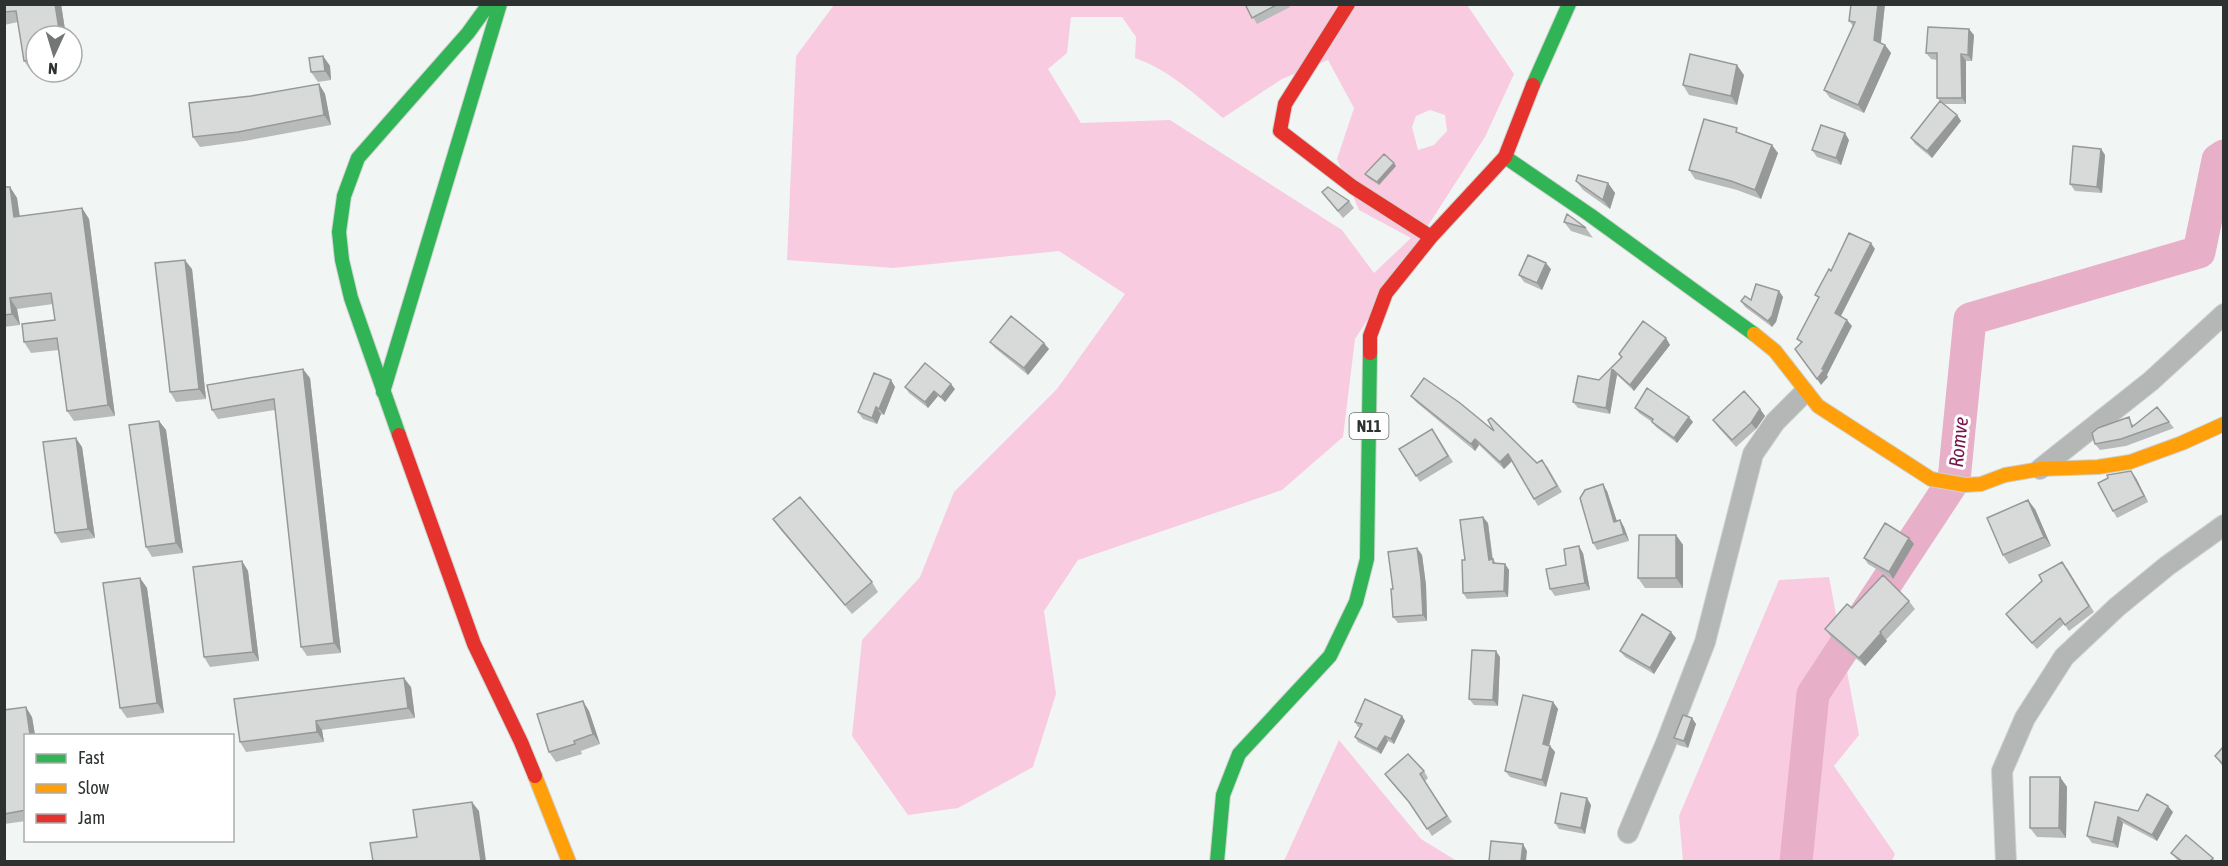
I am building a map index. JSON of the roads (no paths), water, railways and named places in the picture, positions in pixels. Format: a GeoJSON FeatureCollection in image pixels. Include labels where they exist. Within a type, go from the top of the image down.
{"type":"FeatureCollection","features":[{"type":"Feature","properties":{"kind":"main road"},"geometry":{"type":"LineString","coordinates":[[489,4],[468,33],[358,158],[344,196],[339,232],[342,260],[351,298],[382,392],[474,644],[521,742],[569,861]]}},
{"type":"Feature","properties":{"kind":"main road"},"geometry":{"type":"LineString","coordinates":[[382,392],[500,4]]}},
{"type":"Feature","properties":{"kind":"main road"},"geometry":{"type":"LineString","coordinates":[[1348,4],[1284,104],[1280,131],[1309,157],[1370,201],[1431,237]]}},
{"type":"Feature","properties":{"kind":"main road","name":"N11"},"geometry":{"type":"LineString","coordinates":[[1217,861],[1223,795],[1239,754],[1330,656],[1356,602],[1366,559],[1370,336],[1386,293],[1431,237],[1505,157],[1538,71],[1569,4]]}},
{"type":"Feature","properties":{"kind":"main road"},"geometry":{"type":"LineString","coordinates":[[1505,157],[1590,215],[1768,344],[1779,354],[1804,393],[1818,406],[1931,478],[1965,485],[1981,484],[2006,475],[2040,469],[2098,467],[2130,462],[2182,443],[2223,424]]}},
{"type":"Feature","properties":{"kind":"street"},"geometry":{"type":"LineString","coordinates":[[2040,469],[2151,381],[2223,314]]}},
{"type":"Feature","properties":{"kind":"street"},"geometry":{"type":"LineString","coordinates":[[1628,833],[1706,642],[1753,454],[1775,422],[1804,393]]}},
{"type":"Feature","properties":{"kind":"street"},"geometry":{"type":"LineString","coordinates":[[2006,861],[2002,771],[2025,718],[2064,657],[2117,607],[2167,566],[2223,525]]}},
{"type":"Feature","properties":{"kind":"waterway","name":"Romve"},"geometry":{"type":"LineString","coordinates":[[1796,862],[1813,694],[1954,480],[1970,319],[2199,252],[2218,160],[2224,156]]}}]}
